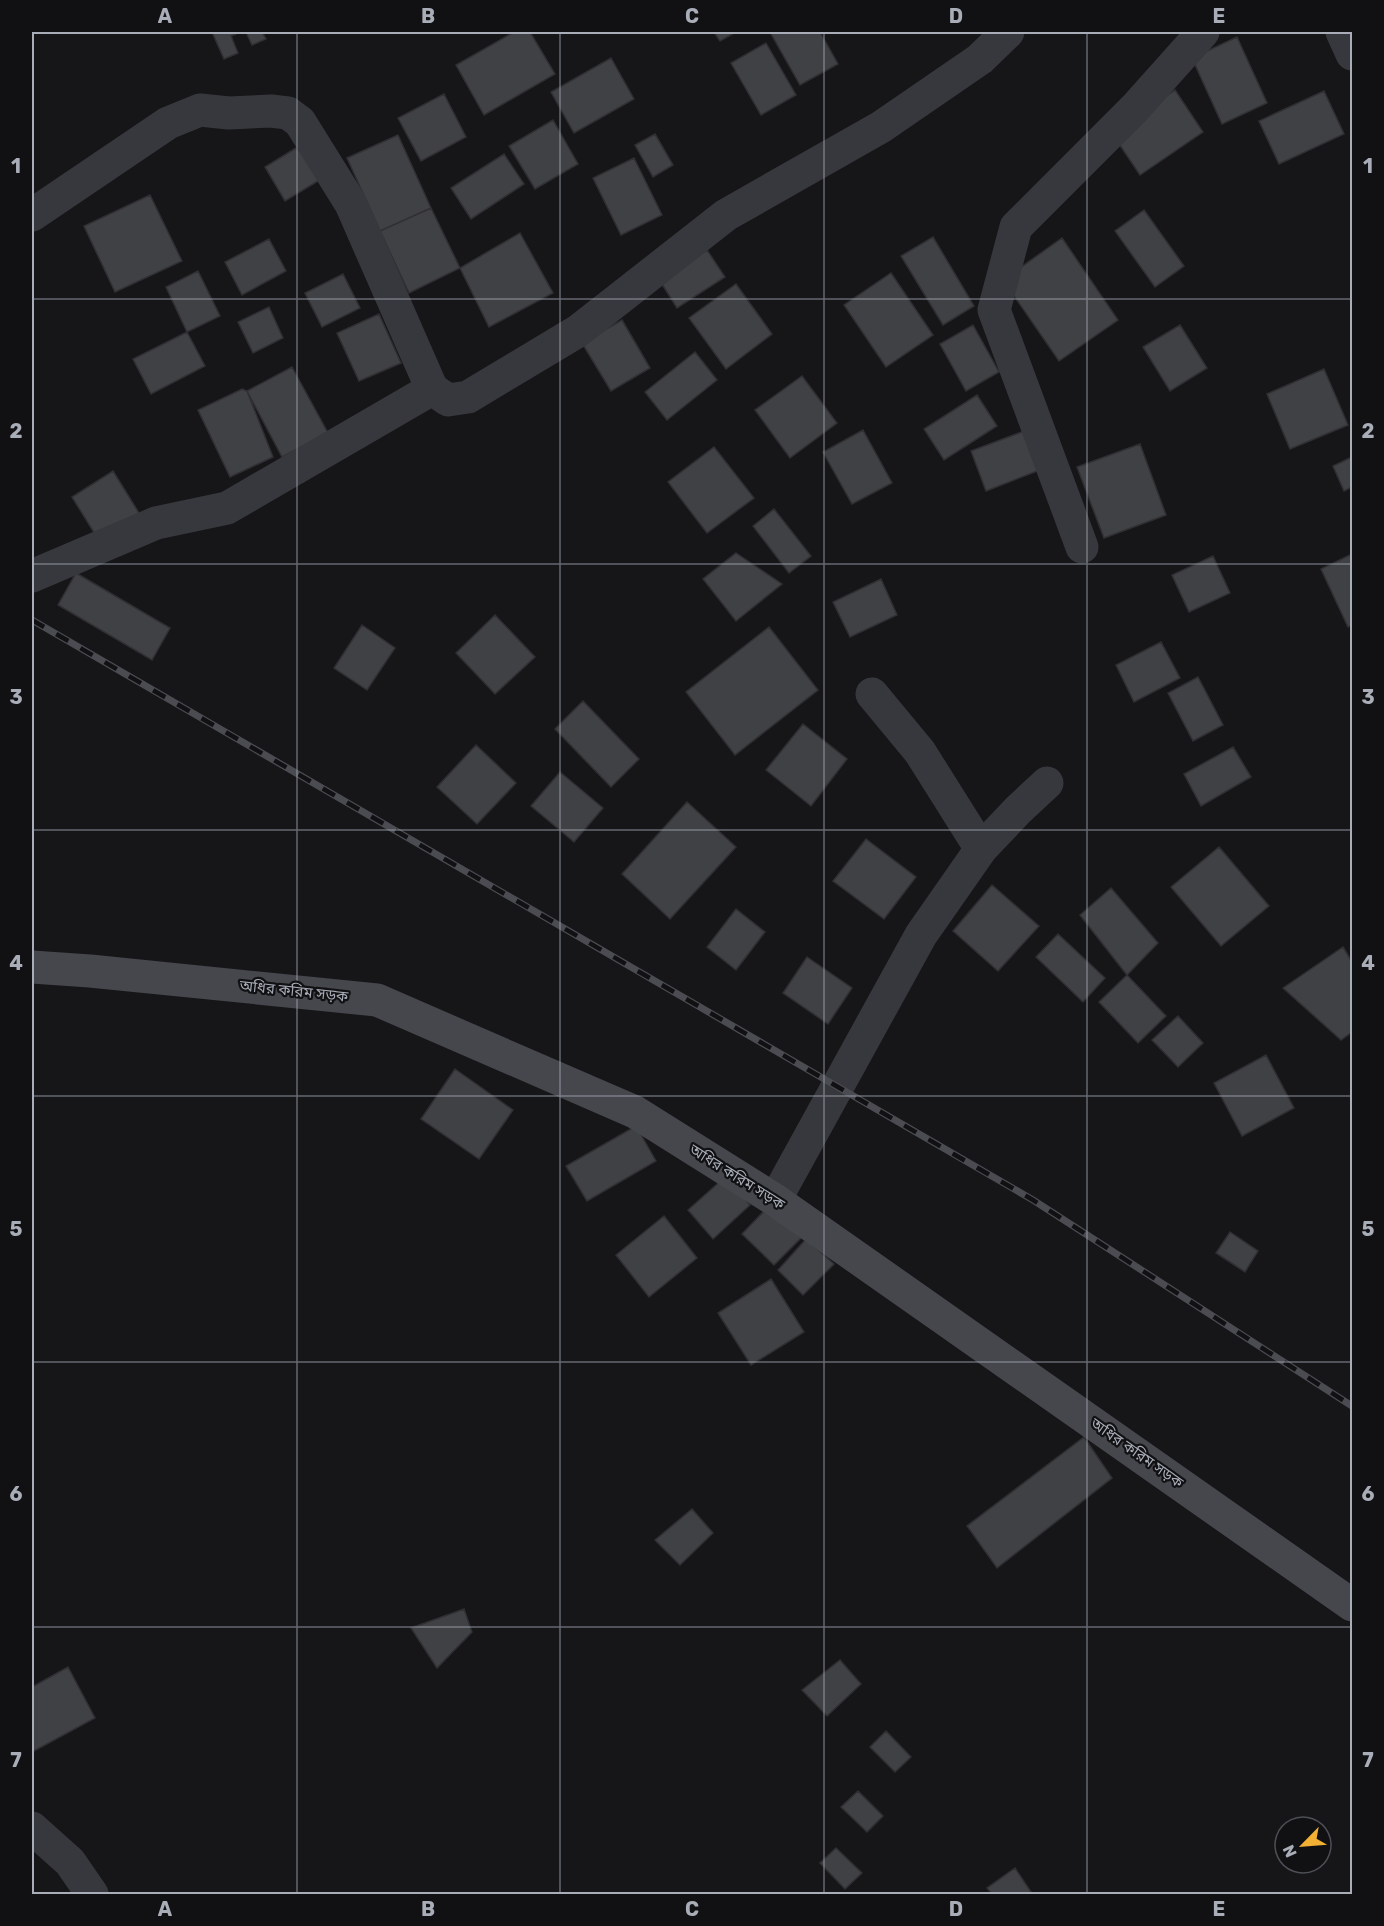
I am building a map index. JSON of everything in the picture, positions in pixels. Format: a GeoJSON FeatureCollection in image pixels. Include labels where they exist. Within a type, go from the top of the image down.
{"type":"FeatureCollection","features":[{"type":"Feature","properties":{"kind":"main road","name":"অধির করিম সড়ক"},"geometry":{"type":"LineString","coordinates":[[32,967],[90,970],[377,1000],[635,1112],[775,1200],[1353,1605]]}},
{"type":"Feature","properties":{"kind":"street"},"geometry":{"type":"LineString","coordinates":[[32,215],[168,123],[200,110],[229,113],[271,111],[288,113],[300,122],[351,204],[432,389],[448,400],[468,397],[578,331],[726,215],[881,126],[980,59],[1008,32]]}},
{"type":"Feature","properties":{"kind":"street"},"geometry":{"type":"LineString","coordinates":[[1082,547],[994,310],[1016,227],[1135,108],[1203,32]]}},
{"type":"Feature","properties":{"kind":"street"},"geometry":{"type":"LineString","coordinates":[[1342,32],[1353,54]]}},
{"type":"Feature","properties":{"kind":"street"},"geometry":{"type":"LineString","coordinates":[[32,576],[156,524],[227,508],[432,389]]}},
{"type":"Feature","properties":{"kind":"street"},"geometry":{"type":"LineString","coordinates":[[872,694],[920,752],[981,849]]}},
{"type":"Feature","properties":{"kind":"street"},"geometry":{"type":"LineString","coordinates":[[775,1200],[921,935],[981,849],[1047,783]]}},
{"type":"Feature","properties":{"kind":"street"},"geometry":{"type":"LineString","coordinates":[[32,1828],[70,1862],[92,1894]]}},
{"type":"Feature","properties":{"kind":"building"},"geometry":{"type":"Polygon","coordinates":[[[212,32],[240,32],[231,36],[238,53],[224,59],[212,32]]]}},
{"type":"Feature","properties":{"kind":"building"},"geometry":{"type":"Polygon","coordinates":[[[246,32],[262,32],[266,39],[252,45],[246,32]]]}},
{"type":"Feature","properties":{"kind":"building"},"geometry":{"type":"Polygon","coordinates":[[[514,32],[530,32],[555,74],[484,115],[456,65],[514,32]]]}},
{"type":"Feature","properties":{"kind":"building"},"geometry":{"type":"Polygon","coordinates":[[[714,32],[736,32],[720,41],[714,32]]]}},
{"type":"Feature","properties":{"kind":"building"},"geometry":{"type":"Polygon","coordinates":[[[770,32],[820,32],[838,64],[800,85],[770,32]]]}},
{"type":"Feature","properties":{"kind":"building"},"geometry":{"type":"Polygon","coordinates":[[[1237,37],[1267,103],[1222,124],[1192,58],[1237,37]]]}},
{"type":"Feature","properties":{"kind":"building"},"geometry":{"type":"Polygon","coordinates":[[[766,43],[796,95],[761,115],[731,63],[766,43]]]}},
{"type":"Feature","properties":{"kind":"building"},"geometry":{"type":"Polygon","coordinates":[[[611,58],[634,99],[574,133],[551,92],[611,58]]]}},
{"type":"Feature","properties":{"kind":"building"},"geometry":{"type":"Polygon","coordinates":[[[1175,90],[1203,132],[1140,175],[1111,132],[1175,90]]]}},
{"type":"Feature","properties":{"kind":"building"},"geometry":{"type":"Polygon","coordinates":[[[1324,91],[1344,134],[1279,164],[1259,121],[1324,91]]]}},
{"type":"Feature","properties":{"kind":"building"},"geometry":{"type":"Polygon","coordinates":[[[444,94],[466,137],[421,161],[398,118],[444,94]]]}},
{"type":"Feature","properties":{"kind":"building"},"geometry":{"type":"Polygon","coordinates":[[[553,120],[578,164],[535,189],[509,146],[553,120]]]}},
{"type":"Feature","properties":{"kind":"building"},"geometry":{"type":"Polygon","coordinates":[[[655,134],[673,165],[653,177],[635,145],[655,134]]]}},
{"type":"Feature","properties":{"kind":"building"},"geometry":{"type":"Polygon","coordinates":[[[398,135],[431,208],[380,231],[347,158],[398,135]]]}},
{"type":"Feature","properties":{"kind":"building"},"geometry":{"type":"Polygon","coordinates":[[[296,148],[328,175],[285,201],[265,167],[296,148]]]}},
{"type":"Feature","properties":{"kind":"building"},"geometry":{"type":"Polygon","coordinates":[[[504,154],[524,184],[471,219],[451,188],[504,154]]]}},
{"type":"Feature","properties":{"kind":"building"},"geometry":{"type":"Polygon","coordinates":[[[634,158],[662,215],[621,235],[593,178],[634,158]]]}},
{"type":"Feature","properties":{"kind":"building"},"geometry":{"type":"Polygon","coordinates":[[[150,195],[182,261],[115,292],[84,226],[150,195]]]}},
{"type":"Feature","properties":{"kind":"building"},"geometry":{"type":"Polygon","coordinates":[[[431,208],[460,268],[409,293],[380,231],[431,208]]]}},
{"type":"Feature","properties":{"kind":"building"},"geometry":{"type":"Polygon","coordinates":[[[1144,210],[1184,266],[1155,287],[1115,231],[1144,210]]]}},
{"type":"Feature","properties":{"kind":"building"},"geometry":{"type":"Polygon","coordinates":[[[520,233],[553,293],[489,327],[460,268],[520,233]]]}},
{"type":"Feature","properties":{"kind":"building"},"geometry":{"type":"Polygon","coordinates":[[[933,237],[974,306],[943,325],[901,256],[933,237]]]}},
{"type":"Feature","properties":{"kind":"building"},"geometry":{"type":"Polygon","coordinates":[[[1062,238],[1118,320],[1059,361],[1003,280],[1062,238]]]}},
{"type":"Feature","properties":{"kind":"building"},"geometry":{"type":"Polygon","coordinates":[[[269,239],[286,271],[242,295],[225,262],[269,239]]]}},
{"type":"Feature","properties":{"kind":"building"},"geometry":{"type":"Polygon","coordinates":[[[707,250],[725,277],[677,308],[660,281],[707,250]]]}},
{"type":"Feature","properties":{"kind":"building"},"geometry":{"type":"Polygon","coordinates":[[[198,271],[220,316],[187,332],[166,287],[198,271]]]}},
{"type":"Feature","properties":{"kind":"building"},"geometry":{"type":"Polygon","coordinates":[[[891,273],[933,335],[886,367],[844,305],[891,273]]]}},
{"type":"Feature","properties":{"kind":"building"},"geometry":{"type":"Polygon","coordinates":[[[343,274],[360,308],[322,327],[305,293],[343,274]]]}},
{"type":"Feature","properties":{"kind":"building"},"geometry":{"type":"Polygon","coordinates":[[[736,284],[772,334],[726,369],[689,318],[736,284]]]}},
{"type":"Feature","properties":{"kind":"building"},"geometry":{"type":"Polygon","coordinates":[[[269,307],[283,338],[253,353],[238,322],[269,307]]]}},
{"type":"Feature","properties":{"kind":"building"},"geometry":{"type":"Polygon","coordinates":[[[379,314],[401,363],[359,381],[337,333],[379,314]]]}},
{"type":"Feature","properties":{"kind":"building"},"geometry":{"type":"Polygon","coordinates":[[[622,320],[650,368],[611,391],[582,343],[622,320]]]}},
{"type":"Feature","properties":{"kind":"building"},"geometry":{"type":"Polygon","coordinates":[[[973,325],[999,372],[966,391],[940,344],[973,325]]]}},
{"type":"Feature","properties":{"kind":"building"},"geometry":{"type":"Polygon","coordinates":[[[1180,325],[1207,368],[1170,391],[1143,347],[1180,325]]]}},
{"type":"Feature","properties":{"kind":"building"},"geometry":{"type":"Polygon","coordinates":[[[187,332],[205,366],[151,394],[133,359],[187,332]]]}},
{"type":"Feature","properties":{"kind":"building"},"geometry":{"type":"Polygon","coordinates":[[[695,352],[717,380],[667,420],[645,392],[695,352]]]}},
{"type":"Feature","properties":{"kind":"building"},"geometry":{"type":"Polygon","coordinates":[[[292,367],[328,433],[282,457],[247,391],[292,367]]]}},
{"type":"Feature","properties":{"kind":"building"},"geometry":{"type":"Polygon","coordinates":[[[1324,369],[1348,425],[1290,449],[1267,394],[1324,369]]]}},
{"type":"Feature","properties":{"kind":"building"},"geometry":{"type":"Polygon","coordinates":[[[802,376],[837,423],[790,458],[755,410],[802,376]]]}},
{"type":"Feature","properties":{"kind":"building"},"geometry":{"type":"Polygon","coordinates":[[[242,389],[247,391],[273,457],[230,477],[198,410],[242,389]]]}},
{"type":"Feature","properties":{"kind":"building"},"geometry":{"type":"Polygon","coordinates":[[[977,395],[997,426],[944,460],[924,429],[977,395]]]}},
{"type":"Feature","properties":{"kind":"building"},"geometry":{"type":"Polygon","coordinates":[[[1035,427],[1050,466],[986,491],[971,451],[1035,427]]]}},
{"type":"Feature","properties":{"kind":"building"},"geometry":{"type":"Polygon","coordinates":[[[863,430],[892,483],[852,504],[823,452],[863,430]]]}},
{"type":"Feature","properties":{"kind":"building"},"geometry":{"type":"Polygon","coordinates":[[[1140,444],[1166,515],[1104,538],[1077,467],[1140,444]]]}},
{"type":"Feature","properties":{"kind":"building"},"geometry":{"type":"Polygon","coordinates":[[[714,447],[754,498],[707,533],[668,482],[714,447]]]}},
{"type":"Feature","properties":{"kind":"building"},"geometry":{"type":"Polygon","coordinates":[[[1352,457],[1352,487],[1344,491],[1333,466],[1352,457]]]}},
{"type":"Feature","properties":{"kind":"building"},"geometry":{"type":"Polygon","coordinates":[[[113,471],[139,513],[98,539],[72,497],[113,471]]]}},
{"type":"Feature","properties":{"kind":"building"},"geometry":{"type":"Polygon","coordinates":[[[774,509],[811,556],[789,573],[753,526],[774,509]]]}},
{"type":"Feature","properties":{"kind":"building"},"geometry":{"type":"Polygon","coordinates":[[[736,553],[782,584],[736,621],[703,579],[736,553]]]}},
{"type":"Feature","properties":{"kind":"building"},"geometry":{"type":"Polygon","coordinates":[[[1352,554],[1352,625],[1348,627],[1321,569],[1352,554]]]}},
{"type":"Feature","properties":{"kind":"building"},"geometry":{"type":"Polygon","coordinates":[[[1213,556],[1230,593],[1189,612],[1172,575],[1213,556]]]}},
{"type":"Feature","properties":{"kind":"building"},"geometry":{"type":"Polygon","coordinates":[[[76,573],[170,628],[152,660],[58,605],[76,573]]]}},
{"type":"Feature","properties":{"kind":"building"},"geometry":{"type":"Polygon","coordinates":[[[881,579],[897,615],[850,637],[833,602],[881,579]]]}},
{"type":"Feature","properties":{"kind":"building"},"geometry":{"type":"Polygon","coordinates":[[[495,615],[535,657],[495,694],[456,653],[495,615]]]}},
{"type":"Feature","properties":{"kind":"building"},"geometry":{"type":"Polygon","coordinates":[[[362,625],[395,648],[367,690],[334,668],[362,625]]]}},
{"type":"Feature","properties":{"kind":"building"},"geometry":{"type":"Polygon","coordinates":[[[769,627],[818,690],[735,755],[686,692],[769,627]]]}},
{"type":"Feature","properties":{"kind":"building"},"geometry":{"type":"Polygon","coordinates":[[[1161,642],[1180,678],[1134,702],[1116,665],[1161,642]]]}},
{"type":"Feature","properties":{"kind":"building"},"geometry":{"type":"Polygon","coordinates":[[[1198,677],[1223,725],[1193,741],[1168,693],[1198,677]]]}},
{"type":"Feature","properties":{"kind":"building"},"geometry":{"type":"Polygon","coordinates":[[[583,701],[639,759],[611,787],[555,729],[583,701]]]}},
{"type":"Feature","properties":{"kind":"building"},"geometry":{"type":"Polygon","coordinates":[[[803,724],[847,759],[811,806],[766,770],[803,724]]]}},
{"type":"Feature","properties":{"kind":"building"},"geometry":{"type":"Polygon","coordinates":[[[476,745],[516,783],[477,824],[437,787],[476,745]]]}},
{"type":"Feature","properties":{"kind":"building"},"geometry":{"type":"Polygon","coordinates":[[[1233,747],[1251,777],[1201,806],[1184,774],[1233,747]]]}},
{"type":"Feature","properties":{"kind":"building"},"geometry":{"type":"Polygon","coordinates":[[[560,772],[603,808],[574,842],[531,806],[560,772]]]}},
{"type":"Feature","properties":{"kind":"building"},"geometry":{"type":"Polygon","coordinates":[[[687,802],[736,847],[670,919],[622,874],[687,802]]]}},
{"type":"Feature","properties":{"kind":"building"},"geometry":{"type":"Polygon","coordinates":[[[866,839],[916,877],[884,919],[833,881],[866,839]]]}},
{"type":"Feature","properties":{"kind":"building"},"geometry":{"type":"Polygon","coordinates":[[[1219,847],[1269,906],[1221,946],[1171,887],[1219,847]]]}},
{"type":"Feature","properties":{"kind":"building"},"geometry":{"type":"Polygon","coordinates":[[[992,885],[1039,926],[998,971],[953,931],[992,885]]]}},
{"type":"Feature","properties":{"kind":"building"},"geometry":{"type":"Polygon","coordinates":[[[1111,888],[1158,943],[1127,975],[1080,915],[1111,888]]]}},
{"type":"Feature","properties":{"kind":"building"},"geometry":{"type":"Polygon","coordinates":[[[736,909],[765,932],[736,970],[707,947],[736,909]]]}},
{"type":"Feature","properties":{"kind":"building"},"geometry":{"type":"Polygon","coordinates":[[[1058,934],[1105,978],[1083,1002],[1036,957],[1058,934]]]}},
{"type":"Feature","properties":{"kind":"building"},"geometry":{"type":"Polygon","coordinates":[[[1343,947],[1352,962],[1352,1032],[1341,1040],[1283,988],[1343,947]]]}},
{"type":"Feature","properties":{"kind":"building"},"geometry":{"type":"Polygon","coordinates":[[[807,957],[852,988],[828,1024],[783,993],[807,957]]]}},
{"type":"Feature","properties":{"kind":"building"},"geometry":{"type":"Polygon","coordinates":[[[1127,975],[1166,1016],[1138,1043],[1099,1002],[1127,975]]]}},
{"type":"Feature","properties":{"kind":"building"},"geometry":{"type":"Polygon","coordinates":[[[1178,1016],[1203,1043],[1178,1067],[1152,1040],[1178,1016]]]}},
{"type":"Feature","properties":{"kind":"building"},"geometry":{"type":"Polygon","coordinates":[[[1266,1055],[1294,1108],[1242,1136],[1214,1083],[1266,1055]]]}},
{"type":"Feature","properties":{"kind":"building"},"geometry":{"type":"Polygon","coordinates":[[[455,1069],[513,1110],[479,1159],[421,1119],[455,1069]]]}},
{"type":"Feature","properties":{"kind":"building"},"geometry":{"type":"Polygon","coordinates":[[[636,1126],[656,1161],[587,1201],[566,1166],[636,1126]]]}},
{"type":"Feature","properties":{"kind":"building"},"geometry":{"type":"Polygon","coordinates":[[[725,1177],[750,1205],[713,1239],[688,1210],[725,1177]]]}},
{"type":"Feature","properties":{"kind":"building"},"geometry":{"type":"Polygon","coordinates":[[[768,1207],[801,1238],[774,1265],[742,1234],[768,1207]]]}},
{"type":"Feature","properties":{"kind":"building"},"geometry":{"type":"Polygon","coordinates":[[[664,1216],[697,1258],[649,1297],[616,1255],[664,1216]]]}},
{"type":"Feature","properties":{"kind":"building"},"geometry":{"type":"Polygon","coordinates":[[[1230,1232],[1258,1251],[1245,1272],[1216,1253],[1230,1232]]]}},
{"type":"Feature","properties":{"kind":"building"},"geometry":{"type":"Polygon","coordinates":[[[806,1239],[834,1264],[803,1295],[778,1270],[806,1239]]]}},
{"type":"Feature","properties":{"kind":"building"},"geometry":{"type":"Polygon","coordinates":[[[771,1279],[804,1332],[751,1365],[718,1313],[771,1279]]]}},
{"type":"Feature","properties":{"kind":"building"},"geometry":{"type":"Polygon","coordinates":[[[1084,1437],[1112,1478],[997,1568],[967,1526],[1084,1437]]]}},
{"type":"Feature","properties":{"kind":"building"},"geometry":{"type":"Polygon","coordinates":[[[692,1509],[713,1533],[680,1565],[655,1540],[692,1509]]]}},
{"type":"Feature","properties":{"kind":"building"},"geometry":{"type":"Polygon","coordinates":[[[464,1609],[472,1632],[437,1668],[411,1628],[464,1609]]]}},
{"type":"Feature","properties":{"kind":"building"},"geometry":{"type":"Polygon","coordinates":[[[840,1660],[861,1684],[827,1716],[802,1690],[840,1660]]]}},
{"type":"Feature","properties":{"kind":"building"},"geometry":{"type":"Polygon","coordinates":[[[68,1667],[95,1718],[32,1752],[32,1687],[68,1667]]]}},
{"type":"Feature","properties":{"kind":"building"},"geometry":{"type":"Polygon","coordinates":[[[886,1731],[911,1757],[895,1772],[870,1747],[886,1731]]]}},
{"type":"Feature","properties":{"kind":"building"},"geometry":{"type":"Polygon","coordinates":[[[858,1791],[883,1816],[867,1832],[841,1807],[858,1791]]]}},
{"type":"Feature","properties":{"kind":"building"},"geometry":{"type":"Polygon","coordinates":[[[836,1848],[862,1873],[845,1889],[820,1863],[836,1848]]]}},
{"type":"Feature","properties":{"kind":"building"},"geometry":{"type":"Polygon","coordinates":[[[1015,1868],[1031,1892],[992,1894],[987,1888],[1015,1868]]]}},
{"type":"Feature","properties":{"kind":"railway"},"geometry":{"type":"LineString","coordinates":[[32,620],[1033,1200],[1352,1406]]}}]}
